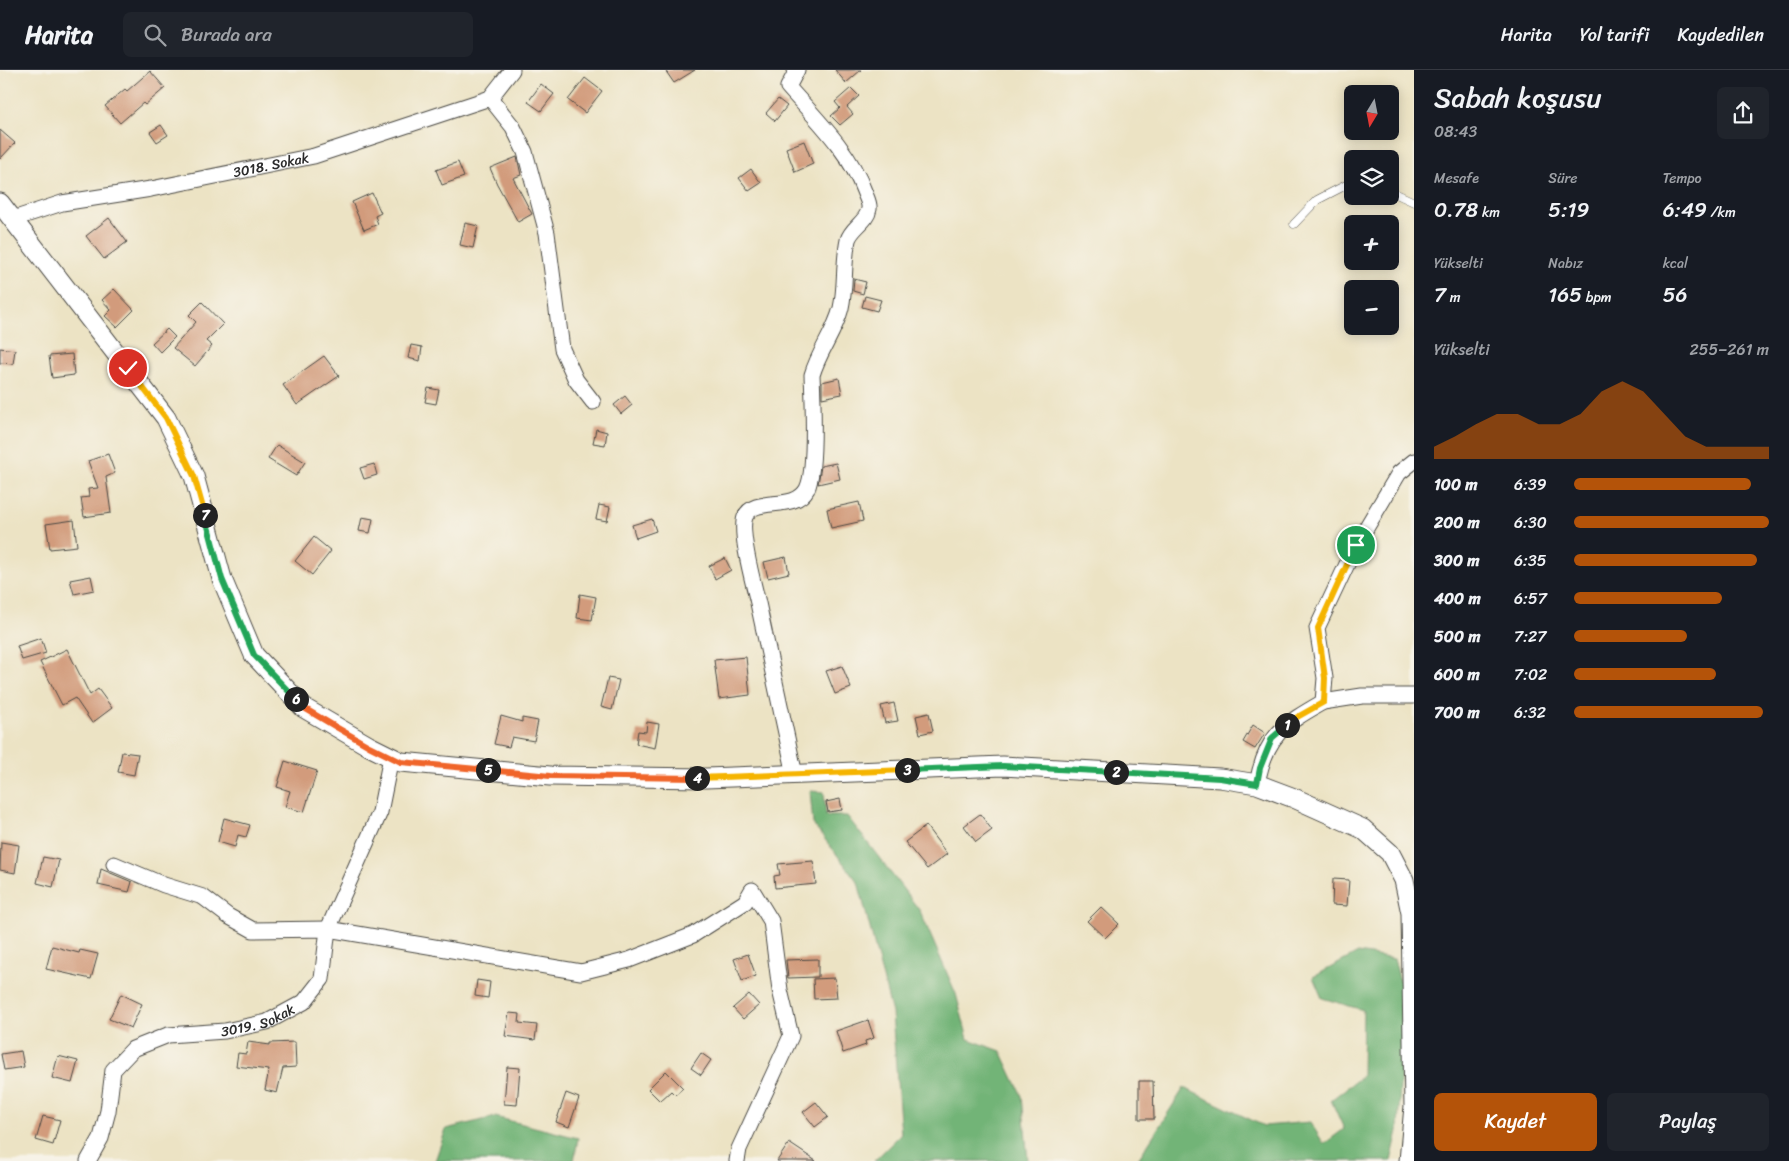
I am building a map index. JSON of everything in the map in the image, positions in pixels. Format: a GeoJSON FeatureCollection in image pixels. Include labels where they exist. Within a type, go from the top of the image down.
{"type":"FeatureCollection","features":[{"type":"Feature","properties":{"kind":"street"},"geometry":{"type":"LineString","coordinates":[[512,70],[490,98],[513,127],[525,152],[547,234],[562,348],[576,380],[593,402]]}},
{"type":"Feature","properties":{"kind":"street"},"geometry":{"type":"LineString","coordinates":[[795,775],[751,573],[744,531],[745,518],[754,507],[790,502],[800,497],[807,489],[812,461],[812,375],[816,361],[834,329],[841,310],[849,237],[867,216],[869,204],[863,188],[846,157],[827,131],[788,87],[797,70]]}},
{"type":"Feature","properties":{"kind":"street","name":"3018. Sokak"},"geometry":{"type":"LineString","coordinates":[[13,219],[62,203],[151,189],[314,156],[490,98]]}},
{"type":"Feature","properties":{"kind":"street"},"geometry":{"type":"LineString","coordinates":[[0,203],[166,418],[194,476],[222,579],[254,655],[304,708],[369,746],[401,762],[550,776],[706,778],[1003,766],[1220,778],[1257,784],[1294,798],[1363,829],[1390,853],[1404,880],[1411,913],[1414,1106],[1409,1161]]}},
{"type":"Feature","properties":{"kind":"street"},"geometry":{"type":"LineString","coordinates":[[1324,702],[1325,678],[1318,628],[1356,545],[1399,473],[1414,461]]}},
{"type":"Feature","properties":{"kind":"street"},"geometry":{"type":"LineString","coordinates":[[1257,784],[1260,768],[1272,738],[1292,720],[1324,702],[1362,696],[1414,696]]}},
{"type":"Feature","properties":{"kind":"street","name":"3019. Sokak"},"geometry":{"type":"LineString","coordinates":[[88,1161],[101,1138],[108,1111],[113,1070],[133,1049],[168,1035],[224,1031],[267,1022],[304,1002],[322,978],[328,929],[380,812],[391,757]]}},
{"type":"Feature","properties":{"kind":"street"},"geometry":{"type":"LineString","coordinates":[[114,864],[164,885],[203,897],[228,916],[253,930],[328,929],[581,972],[629,960],[693,935],[745,902],[752,890],[771,921],[780,990],[792,1036],[739,1148],[737,1161]]}},
{"type":"Feature","properties":{"kind":"lane"},"geometry":{"type":"LineString","coordinates":[[1294,224],[1317,200],[1344,186]]}},
{"type":"Feature","properties":{"kind":"lane"},"geometry":{"type":"LineString","coordinates":[[1399,195],[1414,202]]}},
{"type":"Feature","properties":{"kind":"green space"},"geometry":{"type":"Polygon","coordinates":[[[810,791],[824,792],[826,816],[847,816],[920,911],[956,994],[968,1039],[1001,1051],[1022,1096],[1028,1161],[874,1161],[901,1134],[892,1013],[858,882],[813,824],[810,791]]]}},
{"type":"Feature","properties":{"kind":"green space"},"geometry":{"type":"Polygon","coordinates":[[[1358,953],[1394,959],[1404,996],[1398,1131],[1391,1161],[1137,1161],[1184,1088],[1264,1126],[1310,1122],[1324,1144],[1344,1129],[1331,1100],[1362,1076],[1363,1010],[1322,998],[1313,977],[1358,953]]]}},
{"type":"Feature","properties":{"kind":"green space"},"geometry":{"type":"Polygon","coordinates":[[[495,1117],[578,1138],[574,1161],[435,1161],[446,1129],[495,1117]]]}},
{"type":"Feature","properties":{"kind":"building"},"geometry":{"type":"Polygon","coordinates":[[[665,70],[695,70],[674,83],[665,70]]]}},
{"type":"Feature","properties":{"kind":"building"},"geometry":{"type":"Polygon","coordinates":[[[835,70],[861,70],[846,83],[835,70]]]}},
{"type":"Feature","properties":{"kind":"building"},"geometry":{"type":"Polygon","coordinates":[[[150,71],[165,88],[145,105],[143,103],[120,123],[105,106],[125,89],[127,91],[150,71]]]}},
{"type":"Feature","properties":{"kind":"building"},"geometry":{"type":"Polygon","coordinates":[[[585,78],[602,91],[585,113],[568,100],[585,78]]]}},
{"type":"Feature","properties":{"kind":"building"},"geometry":{"type":"Polygon","coordinates":[[[541,84],[554,94],[541,111],[528,102],[541,84]]]}},
{"type":"Feature","properties":{"kind":"building"},"geometry":{"type":"Polygon","coordinates":[[[851,88],[859,96],[847,107],[853,114],[840,125],[831,116],[840,108],[835,102],[851,88]]]}},
{"type":"Feature","properties":{"kind":"building"},"geometry":{"type":"Polygon","coordinates":[[[778,99],[787,106],[775,121],[766,113],[778,99]]]}},
{"type":"Feature","properties":{"kind":"building"},"geometry":{"type":"Polygon","coordinates":[[[161,125],[168,135],[157,142],[150,132],[161,125]]]}},
{"type":"Feature","properties":{"kind":"building"},"geometry":{"type":"Polygon","coordinates":[[[0,130],[15,143],[0,159],[0,130]]]}},
{"type":"Feature","properties":{"kind":"building"},"geometry":{"type":"Polygon","coordinates":[[[804,141],[813,164],[795,172],[786,148],[804,141]]]}},
{"type":"Feature","properties":{"kind":"building"},"geometry":{"type":"Polygon","coordinates":[[[517,157],[521,175],[513,178],[532,214],[518,222],[490,168],[517,157]]]}},
{"type":"Feature","properties":{"kind":"building"},"geometry":{"type":"Polygon","coordinates":[[[458,162],[464,177],[442,185],[436,170],[458,162]]]}},
{"type":"Feature","properties":{"kind":"building"},"geometry":{"type":"Polygon","coordinates":[[[751,169],[761,183],[749,191],[739,178],[751,169]]]}},
{"type":"Feature","properties":{"kind":"building"},"geometry":{"type":"Polygon","coordinates":[[[372,193],[381,213],[375,216],[378,224],[364,230],[352,202],[372,193]]]}},
{"type":"Feature","properties":{"kind":"building"},"geometry":{"type":"Polygon","coordinates":[[[109,218],[127,242],[104,259],[86,236],[109,218]]]}},
{"type":"Feature","properties":{"kind":"building"},"geometry":{"type":"Polygon","coordinates":[[[465,223],[478,226],[473,248],[460,245],[465,223]]]}},
{"type":"Feature","properties":{"kind":"building"},"geometry":{"type":"Polygon","coordinates":[[[854,279],[866,282],[863,294],[853,291],[854,279]]]}},
{"type":"Feature","properties":{"kind":"building"},"geometry":{"type":"Polygon","coordinates":[[[114,289],[134,310],[117,327],[105,316],[111,310],[102,300],[114,289]]]}},
{"type":"Feature","properties":{"kind":"building"},"geometry":{"type":"Polygon","coordinates":[[[865,296],[881,300],[877,311],[862,307],[865,296]]]}},
{"type":"Feature","properties":{"kind":"building"},"geometry":{"type":"Polygon","coordinates":[[[202,302],[223,324],[206,341],[212,346],[195,366],[173,348],[196,322],[189,315],[202,302]]]}},
{"type":"Feature","properties":{"kind":"building"},"geometry":{"type":"Polygon","coordinates":[[[167,329],[175,337],[160,352],[152,343],[167,329]]]}},
{"type":"Feature","properties":{"kind":"building"},"geometry":{"type":"Polygon","coordinates":[[[411,345],[422,347],[420,361],[408,358],[411,345]]]}},
{"type":"Feature","properties":{"kind":"building"},"geometry":{"type":"Polygon","coordinates":[[[0,348],[15,350],[13,364],[0,363],[0,348]]]}},
{"type":"Feature","properties":{"kind":"building"},"geometry":{"type":"Polygon","coordinates":[[[72,354],[74,375],[52,378],[49,356],[72,354]]]}},
{"type":"Feature","properties":{"kind":"building"},"geometry":{"type":"Polygon","coordinates":[[[324,356],[339,376],[297,405],[283,385],[324,356]]]}},
{"type":"Feature","properties":{"kind":"building"},"geometry":{"type":"Polygon","coordinates":[[[839,378],[842,394],[822,398],[822,382],[839,378]]]}},
{"type":"Feature","properties":{"kind":"building"},"geometry":{"type":"Polygon","coordinates":[[[428,388],[439,390],[436,404],[425,402],[428,388]]]}},
{"type":"Feature","properties":{"kind":"building"},"geometry":{"type":"Polygon","coordinates":[[[625,396],[632,405],[621,414],[614,405],[625,396]]]}},
{"type":"Feature","properties":{"kind":"building"},"geometry":{"type":"Polygon","coordinates":[[[596,429],[607,432],[605,445],[593,443],[596,429]]]}},
{"type":"Feature","properties":{"kind":"building"},"geometry":{"type":"Polygon","coordinates":[[[277,445],[305,462],[296,476],[268,459],[277,445]]]}},
{"type":"Feature","properties":{"kind":"building"},"geometry":{"type":"Polygon","coordinates":[[[108,454],[115,473],[106,477],[111,513],[84,517],[81,498],[89,497],[88,489],[98,488],[88,461],[108,454]]]}},
{"type":"Feature","properties":{"kind":"building"},"geometry":{"type":"Polygon","coordinates":[[[836,463],[840,479],[818,484],[821,466],[836,463]]]}},
{"type":"Feature","properties":{"kind":"building"},"geometry":{"type":"Polygon","coordinates":[[[374,464],[377,475],[364,479],[360,468],[374,464]]]}},
{"type":"Feature","properties":{"kind":"building"},"geometry":{"type":"Polygon","coordinates":[[[859,502],[863,521],[831,528],[827,509],[859,502]]]}},
{"type":"Feature","properties":{"kind":"building"},"geometry":{"type":"Polygon","coordinates":[[[599,505],[610,507],[607,521],[596,519],[599,505]]]}},
{"type":"Feature","properties":{"kind":"building"},"geometry":{"type":"Polygon","coordinates":[[[362,517],[373,519],[370,533],[359,531],[362,517]]]}},
{"type":"Feature","properties":{"kind":"building"},"geometry":{"type":"Polygon","coordinates":[[[652,519],[656,531],[636,538],[632,525],[652,519]]]}},
{"type":"Feature","properties":{"kind":"building"},"geometry":{"type":"Polygon","coordinates":[[[74,520],[77,546],[50,549],[46,524],[74,520]]]}},
{"type":"Feature","properties":{"kind":"building"},"geometry":{"type":"Polygon","coordinates":[[[314,537],[331,551],[312,575],[295,561],[314,537]]]}},
{"type":"Feature","properties":{"kind":"building"},"geometry":{"type":"Polygon","coordinates":[[[786,557],[789,573],[768,578],[764,562],[786,557]]]}},
{"type":"Feature","properties":{"kind":"building"},"geometry":{"type":"Polygon","coordinates":[[[725,558],[731,570],[715,579],[709,566],[725,558]]]}},
{"type":"Feature","properties":{"kind":"building"},"geometry":{"type":"Polygon","coordinates":[[[91,576],[94,590],[74,594],[70,580],[91,576]]]}},
{"type":"Feature","properties":{"kind":"building"},"geometry":{"type":"Polygon","coordinates":[[[580,594],[596,597],[592,620],[577,618],[580,594]]]}},
{"type":"Feature","properties":{"kind":"building"},"geometry":{"type":"Polygon","coordinates":[[[41,638],[46,653],[22,660],[17,646],[41,638]]]}},
{"type":"Feature","properties":{"kind":"building"},"geometry":{"type":"Polygon","coordinates":[[[67,649],[90,695],[98,689],[112,708],[92,723],[75,698],[62,705],[40,662],[67,649]]]}},
{"type":"Feature","properties":{"kind":"building"},"geometry":{"type":"Polygon","coordinates":[[[746,657],[750,695],[719,699],[714,660],[746,657]]]}},
{"type":"Feature","properties":{"kind":"building"},"geometry":{"type":"Polygon","coordinates":[[[842,666],[851,688],[835,694],[826,671],[842,666]]]}},
{"type":"Feature","properties":{"kind":"building"},"geometry":{"type":"Polygon","coordinates":[[[608,678],[619,680],[612,710],[601,707],[608,678]]]}},
{"type":"Feature","properties":{"kind":"building"},"geometry":{"type":"Polygon","coordinates":[[[894,703],[898,721],[885,723],[881,706],[894,703]]]}},
{"type":"Feature","properties":{"kind":"building"},"geometry":{"type":"Polygon","coordinates":[[[929,713],[933,731],[920,734],[916,716],[929,713]]]}},
{"type":"Feature","properties":{"kind":"building"},"geometry":{"type":"Polygon","coordinates":[[[501,716],[522,722],[522,718],[538,721],[534,741],[512,737],[509,747],[494,744],[501,716]]]}},
{"type":"Feature","properties":{"kind":"building"},"geometry":{"type":"Polygon","coordinates":[[[647,722],[659,724],[655,748],[636,744],[638,731],[646,732],[647,722]]]}},
{"type":"Feature","properties":{"kind":"building"},"geometry":{"type":"Polygon","coordinates":[[[1253,725],[1265,733],[1255,749],[1243,742],[1253,725]]]}},
{"type":"Feature","properties":{"kind":"building"},"geometry":{"type":"Polygon","coordinates":[[[122,752],[138,754],[134,775],[118,772],[122,752]]]}},
{"type":"Feature","properties":{"kind":"building"},"geometry":{"type":"Polygon","coordinates":[[[285,761],[317,771],[304,812],[285,807],[290,791],[277,787],[285,761]]]}},
{"type":"Feature","properties":{"kind":"building"},"geometry":{"type":"Polygon","coordinates":[[[840,799],[842,810],[828,812],[826,802],[840,799]]]}},
{"type":"Feature","properties":{"kind":"building"},"geometry":{"type":"Polygon","coordinates":[[[980,814],[992,830],[976,842],[964,826],[980,814]]]}},
{"type":"Feature","properties":{"kind":"building"},"geometry":{"type":"Polygon","coordinates":[[[224,818],[250,825],[246,837],[238,835],[235,847],[218,842],[224,818]]]}},
{"type":"Feature","properties":{"kind":"building"},"geometry":{"type":"Polygon","coordinates":[[[926,826],[947,854],[927,869],[905,842],[926,826]]]}},
{"type":"Feature","properties":{"kind":"building"},"geometry":{"type":"Polygon","coordinates":[[[1,842],[19,845],[15,873],[0,870],[1,842]]]}},
{"type":"Feature","properties":{"kind":"building"},"geometry":{"type":"Polygon","coordinates":[[[43,857],[59,860],[53,887],[37,883],[43,857]]]}},
{"type":"Feature","properties":{"kind":"building"},"geometry":{"type":"Polygon","coordinates":[[[813,861],[816,884],[775,888],[774,876],[780,875],[778,864],[813,861]]]}},
{"type":"Feature","properties":{"kind":"building"},"geometry":{"type":"Polygon","coordinates":[[[101,869],[132,882],[129,892],[98,885],[101,869]]]}},
{"type":"Feature","properties":{"kind":"building"},"geometry":{"type":"Polygon","coordinates":[[[1333,879],[1349,880],[1347,906],[1332,905],[1333,879]]]}},
{"type":"Feature","properties":{"kind":"building"},"geometry":{"type":"Polygon","coordinates":[[[1101,907],[1119,924],[1105,938],[1087,921],[1101,907]]]}},
{"type":"Feature","properties":{"kind":"building"},"geometry":{"type":"Polygon","coordinates":[[[52,946],[79,953],[80,950],[98,954],[91,979],[46,969],[52,946]]]}},
{"type":"Feature","properties":{"kind":"building"},"geometry":{"type":"Polygon","coordinates":[[[748,954],[756,976],[742,981],[734,959],[748,954]]]}},
{"type":"Feature","properties":{"kind":"building"},"geometry":{"type":"Polygon","coordinates":[[[818,959],[818,977],[788,978],[786,960],[818,959]]]}},
{"type":"Feature","properties":{"kind":"building"},"geometry":{"type":"Polygon","coordinates":[[[835,978],[837,998],[814,999],[813,979],[835,978]]]}},
{"type":"Feature","properties":{"kind":"building"},"geometry":{"type":"Polygon","coordinates":[[[477,980],[490,982],[488,998],[475,996],[477,980]]]}},
{"type":"Feature","properties":{"kind":"building"},"geometry":{"type":"Polygon","coordinates":[[[121,994],[142,1004],[131,1028],[109,1019],[121,994]]]}},
{"type":"Feature","properties":{"kind":"building"},"geometry":{"type":"Polygon","coordinates":[[[749,994],[759,1005],[743,1019],[733,1008],[749,994]]]}},
{"type":"Feature","properties":{"kind":"building"},"geometry":{"type":"Polygon","coordinates":[[[509,1013],[520,1014],[519,1023],[537,1025],[535,1040],[505,1036],[509,1013]]]}},
{"type":"Feature","properties":{"kind":"building"},"geometry":{"type":"Polygon","coordinates":[[[868,1020],[874,1038],[865,1041],[866,1045],[843,1053],[836,1031],[868,1020]]]}},
{"type":"Feature","properties":{"kind":"building"},"geometry":{"type":"Polygon","coordinates":[[[248,1042],[270,1045],[270,1043],[295,1042],[296,1067],[283,1068],[277,1093],[265,1090],[269,1070],[236,1066],[238,1053],[246,1054],[248,1042]]]}},
{"type":"Feature","properties":{"kind":"building"},"geometry":{"type":"Polygon","coordinates":[[[21,1051],[24,1067],[4,1070],[1,1054],[21,1051]]]}},
{"type":"Feature","properties":{"kind":"building"},"geometry":{"type":"Polygon","coordinates":[[[701,1053],[711,1060],[701,1075],[691,1068],[701,1053]]]}},
{"type":"Feature","properties":{"kind":"building"},"geometry":{"type":"Polygon","coordinates":[[[58,1056],[78,1061],[72,1083],[52,1078],[58,1056]]]}},
{"type":"Feature","properties":{"kind":"building"},"geometry":{"type":"Polygon","coordinates":[[[507,1067],[520,1068],[517,1105],[504,1104],[507,1067]]]}},
{"type":"Feature","properties":{"kind":"building"},"geometry":{"type":"Polygon","coordinates":[[[666,1071],[683,1088],[675,1095],[671,1091],[660,1101],[648,1089],[666,1071]]]}},
{"type":"Feature","properties":{"kind":"building"},"geometry":{"type":"Polygon","coordinates":[[[1139,1081],[1153,1081],[1154,1119],[1139,1119],[1139,1081]]]}},
{"type":"Feature","properties":{"kind":"building"},"geometry":{"type":"Polygon","coordinates":[[[566,1093],[579,1098],[569,1127],[556,1122],[566,1093]]]}},
{"type":"Feature","properties":{"kind":"building"},"geometry":{"type":"Polygon","coordinates":[[[816,1102],[828,1117],[815,1127],[803,1112],[816,1102]]]}},
{"type":"Feature","properties":{"kind":"building"},"geometry":{"type":"Polygon","coordinates":[[[43,1116],[60,1120],[53,1145],[36,1140],[43,1116]]]}},
{"type":"Feature","properties":{"kind":"building"},"geometry":{"type":"Polygon","coordinates":[[[789,1143],[816,1161],[777,1161],[789,1143]]]}},
{"type":"Feature","properties":{"kind":"route"},"geometry":{"type":"LineString","coordinates":[[128,368],[166,418],[194,476],[222,579],[254,655],[304,708],[369,746],[401,762],[550,776],[706,778],[1003,766],[1220,778],[1257,784],[1260,768],[1272,738],[1292,720],[1324,702],[1325,678],[1318,628],[1356,545]]}}]}
